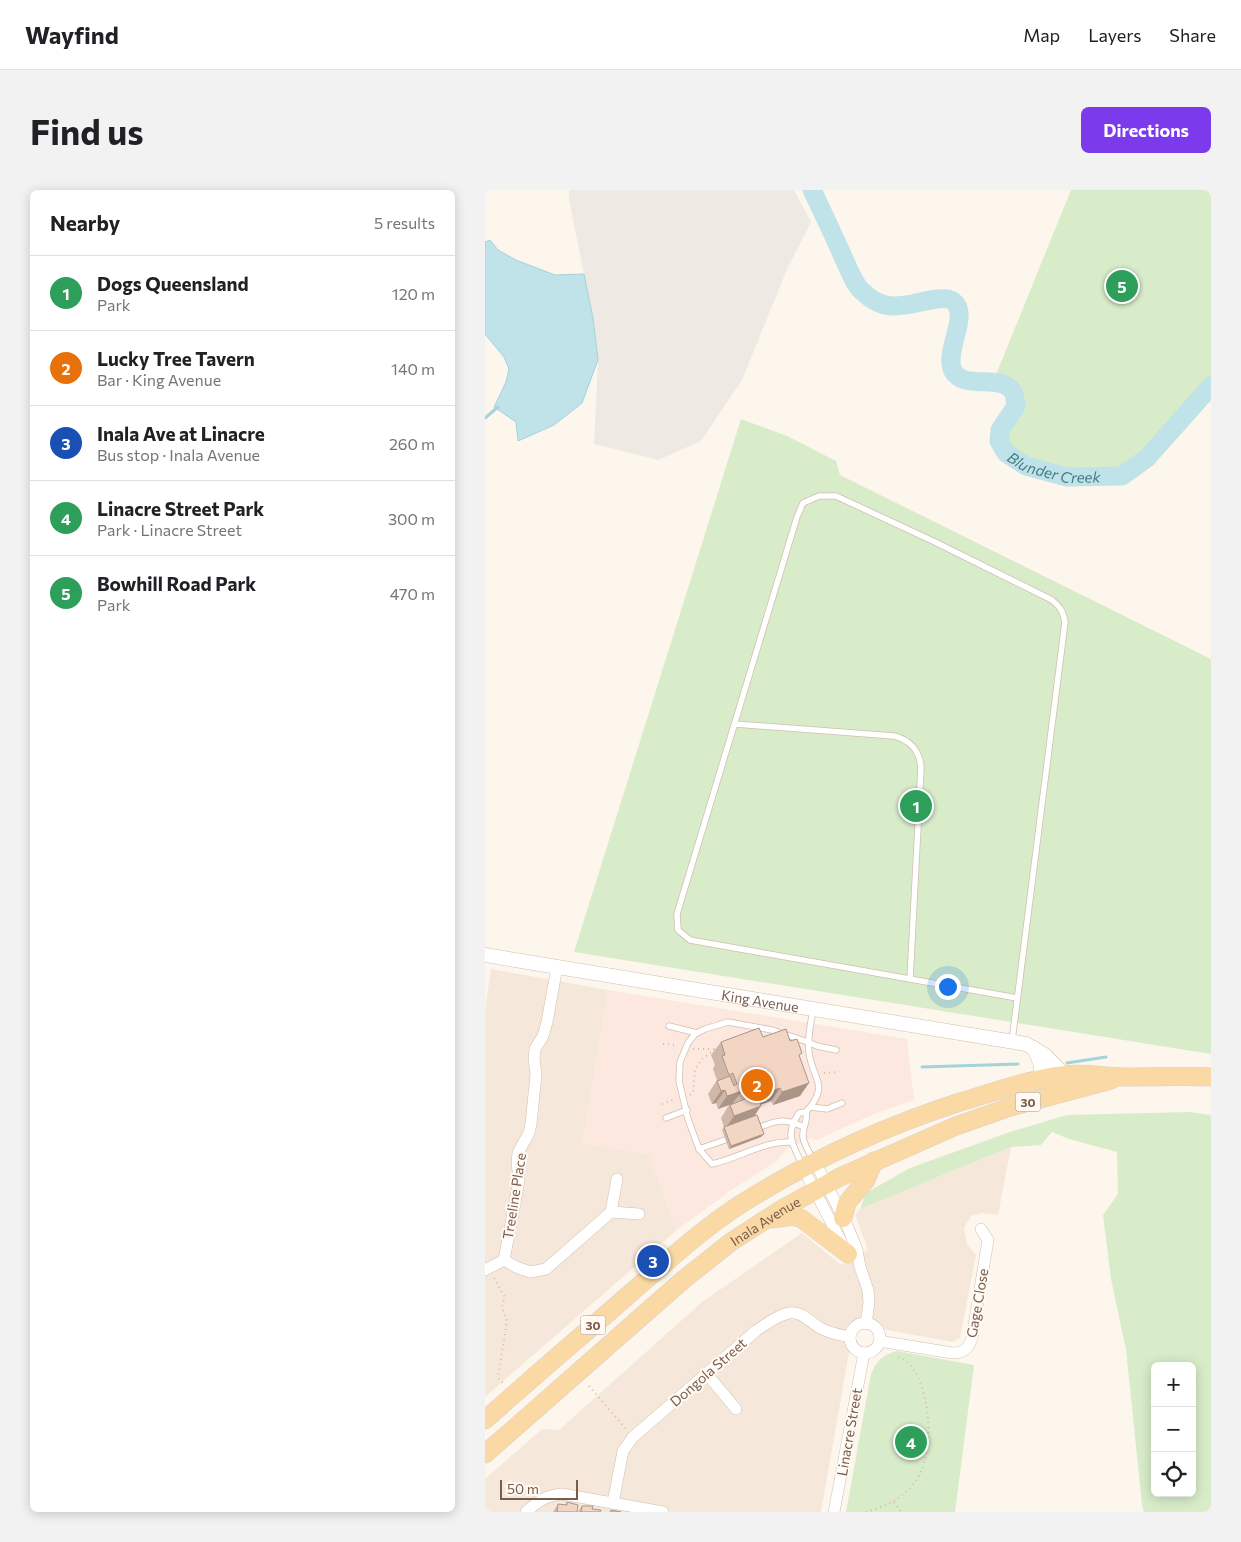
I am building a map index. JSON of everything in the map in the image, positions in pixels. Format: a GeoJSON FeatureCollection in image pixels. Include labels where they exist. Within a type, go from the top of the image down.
{"type":"FeatureCollection","features":[{"type":"Feature","properties":{"kind":"main road","name":"30"},"geometry":{"type":"LineString","coordinates":[[1068,1074],[1087,1073],[1121,1077],[1211,1077]]}},
{"type":"Feature","properties":{"kind":"main road","name":"Inala Avenue"},"geometry":{"type":"LineString","coordinates":[[485,1420],[658,1270],[739,1205],[809,1165],[861,1139],[914,1117],[1011,1087],[1068,1074]]}},
{"type":"Feature","properties":{"kind":"main road","name":"Inala Avenue"},"geometry":{"type":"LineString","coordinates":[[485,1454],[683,1280],[731,1242],[766,1219],[820,1187],[874,1161],[956,1126],[1010,1107],[1121,1077]]}},
{"type":"Feature","properties":{"kind":"main road"},"geometry":{"type":"LineString","coordinates":[[843,1218],[847,1203],[866,1180],[874,1161]]}},
{"type":"Feature","properties":{"kind":"main road"},"geometry":{"type":"LineString","coordinates":[[766,1219],[793,1216],[802,1219],[855,1257]]}},
{"type":"Feature","properties":{"kind":"street","name":"King Avenue"},"geometry":{"type":"LineString","coordinates":[[485,955],[1012,1041],[1035,1048],[1068,1074]]}},
{"type":"Feature","properties":{"kind":"street","name":"Treeline Place"},"geometry":{"type":"LineString","coordinates":[[504,1260],[518,1185],[518,1153],[529,1133],[531,1124],[536,1074],[535,1049],[543,1036],[547,1022],[557,967]]}},
{"type":"Feature","properties":{"kind":"street"},"geometry":{"type":"LineString","coordinates":[[1035,1048],[1041,1065],[1040,1080]]}},
{"type":"Feature","properties":{"kind":"street"},"geometry":{"type":"LineString","coordinates":[[809,1165],[855,1257]]}},
{"type":"Feature","properties":{"kind":"street"},"geometry":{"type":"LineString","coordinates":[[487,1270],[504,1260],[530,1272],[546,1269],[611,1212],[617,1179]]}},
{"type":"Feature","properties":{"kind":"street"},"geometry":{"type":"LineString","coordinates":[[820,1187],[843,1218],[868,1290],[869,1302],[866,1324]]}},
{"type":"Feature","properties":{"kind":"street"},"geometry":{"type":"LineString","coordinates":[[611,1212],[639,1214]]}},
{"type":"Feature","properties":{"kind":"street","name":"Gage Close"},"geometry":{"type":"LineString","coordinates":[[879,1341],[952,1353],[960,1353],[970,1346],[988,1240],[981,1229]]}},
{"type":"Feature","properties":{"kind":"street","name":"Dongola Street"},"geometry":{"type":"LineString","coordinates":[[613,1503],[623,1451],[633,1437],[757,1330],[779,1316],[790,1313],[804,1316],[820,1328],[850,1337]]}},
{"type":"Feature","properties":{"kind":"street"},"geometry":{"type":"LineString","coordinates":[[866,1324],[875,1328],[878,1332],[879,1341],[872,1351],[864,1353],[853,1347],[850,1337],[855,1327],[866,1324]]}},
{"type":"Feature","properties":{"kind":"street","name":"Linacre Street"},"geometry":{"type":"LineString","coordinates":[[834,1512],[864,1353]]}},
{"type":"Feature","properties":{"kind":"street"},"geometry":{"type":"LineString","coordinates":[[706,1373],[736,1409]]}},
{"type":"Feature","properties":{"kind":"street"},"geometry":{"type":"LineString","coordinates":[[526,1512],[540,1499],[550,1495],[562,1494],[663,1512]]}},
{"type":"Feature","properties":{"kind":"lane"},"geometry":{"type":"LineString","coordinates":[[1012,1041],[1065,622],[1061,607],[1052,600],[935,542],[836,496],[819,496],[803,503],[797,517],[677,914],[678,930],[691,940],[1017,998]]}},
{"type":"Feature","properties":{"kind":"lane"},"geometry":{"type":"LineString","coordinates":[[735,724],[894,736],[905,738],[918,754],[921,768],[910,979]]}},
{"type":"Feature","properties":{"kind":"lane"},"geometry":{"type":"LineString","coordinates":[[809,1165],[791,1142],[790,1135],[793,1122],[799,1113],[806,1112],[811,1107],[818,1095],[820,1085],[809,1054],[808,1042],[813,1008]]}},
{"type":"Feature","properties":{"kind":"lane"},"geometry":{"type":"LineString","coordinates":[[791,1142],[778,1142],[724,1162],[712,1164],[699,1149],[688,1119],[679,1081],[681,1062],[688,1043],[697,1033],[728,1022],[772,1030],[817,1046],[837,1050]]}},
{"type":"Feature","properties":{"kind":"lane"},"geometry":{"type":"LineString","coordinates":[[669,1026],[697,1033]]}},
{"type":"Feature","properties":{"kind":"lane"},"geometry":{"type":"LineString","coordinates":[[811,1107],[827,1109],[842,1104]]}},
{"type":"Feature","properties":{"kind":"lane"},"geometry":{"type":"LineString","coordinates":[[667,1118],[687,1110]]}},
{"type":"Feature","properties":{"kind":"lane"},"geometry":{"type":"LineString","coordinates":[[806,1112],[807,1117],[803,1138],[809,1165]]}},
{"type":"Feature","properties":{"kind":"lane"},"geometry":{"type":"LineString","coordinates":[[758,1128],[778,1120],[793,1122],[804,1127]]}},
{"type":"Feature","properties":{"kind":"lane"},"geometry":{"type":"LineString","coordinates":[[699,1149],[725,1140]]}},
{"type":"Feature","properties":{"kind":"path"},"geometry":{"type":"LineString","coordinates":[[662,1104],[693,1093],[693,1076],[698,1062],[717,1049],[691,1049]]}},
{"type":"Feature","properties":{"kind":"path"},"geometry":{"type":"LineString","coordinates":[[822,1074],[839,1072]]}},
{"type":"Feature","properties":{"kind":"path"},"geometry":{"type":"LineString","coordinates":[[487,1270],[504,1296],[502,1308],[507,1321],[498,1378],[506,1386]]}},
{"type":"Feature","properties":{"kind":"path"},"geometry":{"type":"LineString","coordinates":[[866,1512],[894,1502],[913,1485],[923,1467],[928,1451],[929,1438],[924,1396],[918,1377],[910,1364],[889,1350]]}},
{"type":"Feature","properties":{"kind":"path"},"geometry":{"type":"LineString","coordinates":[[589,1386],[633,1437]]}},
{"type":"Feature","properties":{"kind":"path"},"geometry":{"type":"LineString","coordinates":[[894,1502],[901,1512]]}},
{"type":"Feature","properties":{"kind":"shaded area"},"geometry":{"type":"Polygon","coordinates":[[[569,190],[794,190],[811,222],[788,267],[742,380],[701,441],[658,460],[594,444],[598,360],[593,318],[569,200],[569,190]]]}},
{"type":"Feature","properties":{"kind":"shaded area"},"geometry":{"type":"Polygon","coordinates":[[[491,969],[608,990],[583,1143],[649,1154],[677,1230],[485,1397],[485,1010],[491,969]]]}},
{"type":"Feature","properties":{"kind":"shaded area"},"geometry":{"type":"Polygon","coordinates":[[[608,990],[907,1039],[914,1100],[876,1113],[817,1140],[810,1138],[785,1150],[777,1161],[730,1191],[677,1230],[649,1154],[583,1144],[608,990]]]}},
{"type":"Feature","properties":{"kind":"shaded area"},"geometry":{"type":"Polygon","coordinates":[[[1011,1147],[998,1215],[982,1213],[971,1216],[964,1228],[967,1244],[976,1255],[960,1338],[953,1342],[854,1324],[821,1512],[485,1512],[485,1479],[542,1429],[559,1430],[702,1302],[802,1233],[841,1265],[868,1250],[855,1215],[860,1209],[1011,1147]]]}},
{"type":"Feature","properties":{"kind":"green space"},"geometry":{"type":"Polygon","coordinates":[[[1071,190],[1211,190],[1211,386],[1147,458],[1122,476],[1067,477],[1026,466],[1006,453],[999,441],[1000,430],[1016,405],[1012,392],[1009,389],[993,382],[1071,190]]]}},
{"type":"Feature","properties":{"kind":"green space"},"geometry":{"type":"Polygon","coordinates":[[[741,419],[787,436],[836,461],[840,475],[1211,659],[1211,1054],[574,952],[741,419]]]}},
{"type":"Feature","properties":{"kind":"green space"},"geometry":{"type":"Polygon","coordinates":[[[1189,1112],[1211,1115],[1211,1512],[1144,1512],[1142,1505],[1126,1349],[1111,1279],[1103,1215],[1118,1194],[1117,1152],[1069,1139],[1052,1132],[1041,1145],[1011,1147],[860,1209],[866,1193],[910,1168],[1010,1132],[1067,1115],[1189,1112]]]}},
{"type":"Feature","properties":{"kind":"green space"},"geometry":{"type":"Polygon","coordinates":[[[897,1351],[974,1365],[955,1512],[846,1512],[871,1374],[881,1359],[897,1351]]]}},
{"type":"Feature","properties":{"kind":"water"},"geometry":{"type":"Polygon","coordinates":[[[490,240],[498,250],[516,260],[555,275],[584,274],[593,318],[598,360],[582,403],[554,425],[518,441],[516,422],[494,407],[506,382],[509,369],[504,357],[485,334],[485,242],[490,240]]]}},
{"type":"Feature","properties":{"kind":"building"},"geometry":{"type":"Polygon","coordinates":[[[759,1028],[763,1037],[786,1029],[790,1041],[797,1039],[802,1053],[799,1055],[809,1083],[782,1092],[780,1088],[758,1096],[761,1106],[734,1116],[730,1105],[745,1099],[742,1091],[727,1096],[725,1090],[721,1091],[717,1081],[730,1076],[734,1086],[737,1084],[733,1073],[729,1075],[722,1056],[725,1055],[721,1042],[759,1028]]]}},
{"type":"Feature","properties":{"kind":"building"},"geometry":{"type":"Polygon","coordinates":[[[757,1115],[764,1134],[731,1146],[724,1127],[757,1115]]]}},
{"type":"Feature","properties":{"kind":"building"},"geometry":{"type":"Polygon","coordinates":[[[567,1502],[578,1505],[577,1512],[557,1512],[558,1504],[567,1505],[567,1502]]]}},
{"type":"Feature","properties":{"kind":"building"},"geometry":{"type":"Polygon","coordinates":[[[582,1506],[593,1506],[592,1509],[601,1510],[600,1512],[581,1512],[582,1506]]]}},
{"type":"Feature","properties":{"kind":"waterway","name":"Blunder Creek"},"geometry":{"type":"LineString","coordinates":[[812,190],[854,281],[869,297],[874,301],[891,306],[949,299],[958,307],[958,324],[951,354],[953,371],[959,377],[966,380],[993,382],[1009,387],[1014,394],[1016,406],[1000,430],[999,441],[1006,453],[1026,466],[1067,477],[1122,476],[1147,458],[1211,386]]}},
{"type":"Feature","properties":{"kind":"waterway"},"geometry":{"type":"LineString","coordinates":[[485,418],[498,407]]}},
{"type":"Feature","properties":{"kind":"waterway"},"geometry":{"type":"LineString","coordinates":[[1067,1063],[1106,1057]]}},
{"type":"Feature","properties":{"kind":"waterway"},"geometry":{"type":"LineString","coordinates":[[922,1067],[1018,1064]]}},
{"type":"Feature","properties":{"kind":"place","name":"Bowhill Road Park"},"geometry":{"type":"Point","coordinates":[1122,286]}},
{"type":"Feature","properties":{"kind":"place","name":"Dogs Queensland"},"geometry":{"type":"Point","coordinates":[916,806]}},
{"type":"Feature","properties":{"kind":"place","name":"Lucky Tree Tavern"},"geometry":{"type":"Point","coordinates":[757,1085]}},
{"type":"Feature","properties":{"kind":"place","name":"Inala Ave at Linacre"},"geometry":{"type":"Point","coordinates":[653,1261]}},
{"type":"Feature","properties":{"kind":"place","name":"Linacre Street Park"},"geometry":{"type":"Point","coordinates":[911,1442]}}]}
